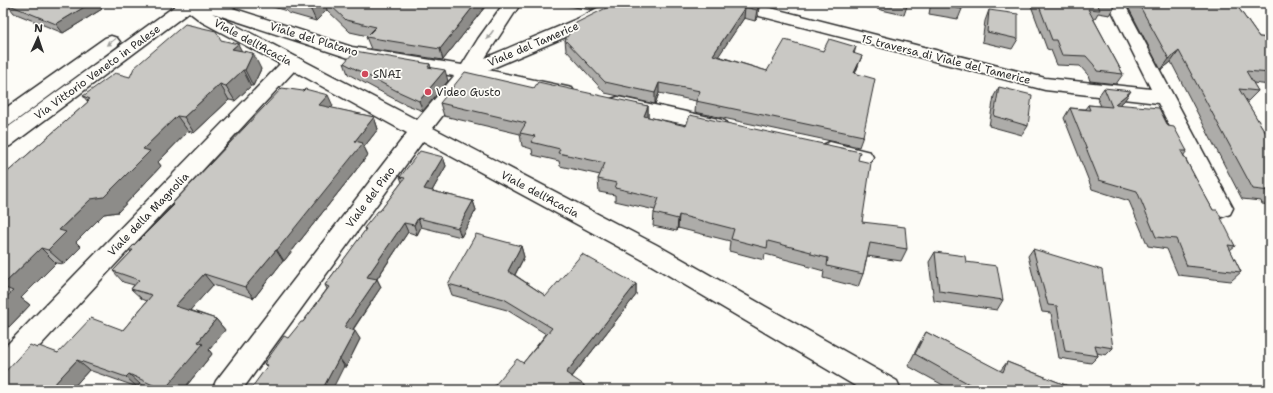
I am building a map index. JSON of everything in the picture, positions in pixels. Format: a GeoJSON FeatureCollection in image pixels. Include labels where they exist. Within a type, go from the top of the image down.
{"type":"FeatureCollection","features":[{"type":"Feature","properties":{"kind":"street","name":"Via Vittorio Veneto in Palese"},"geometry":{"type":"LineString","coordinates":[[3,120],[166,3]]}},
{"type":"Feature","properties":{"kind":"street","name":"Via Vittorio Veneto in Palese"},"geometry":{"type":"LineString","coordinates":[[3,141],[190,3]]}},
{"type":"Feature","properties":{"kind":"street","name":"Viale del Platano"},"geometry":{"type":"LineString","coordinates":[[190,3],[223,10],[350,52],[467,72],[739,130]]}},
{"type":"Feature","properties":{"kind":"street","name":"Viale dell'Acacia"},"geometry":{"type":"LineString","coordinates":[[190,3],[208,18],[650,252],[887,390]]}},
{"type":"Feature","properties":{"kind":"street","name":"Viale del Pino"},"geometry":{"type":"LineString","coordinates":[[226,390],[420,130],[467,72],[484,43],[513,3]]}},
{"type":"Feature","properties":{"kind":"street","name":"Viale del Tamerice"},"geometry":{"type":"LineString","coordinates":[[467,72],[583,23],[620,3]]}},
{"type":"Feature","properties":{"kind":"street","name":"15 traversa di Viale del Tamerice"},"geometry":{"type":"LineString","coordinates":[[731,3],[1045,84],[1164,97]]}},
{"type":"Feature","properties":{"kind":"street"},"geometry":{"type":"LineString","coordinates":[[1116,3],[1222,208]]}},
{"type":"Feature","properties":{"kind":"street","name":"Viale della Magnolia"},"geometry":{"type":"LineString","coordinates":[[4,366],[292,62]]}},
{"type":"Feature","properties":{"kind":"street"},"geometry":{"type":"LineString","coordinates":[[816,147],[863,157]]}},
{"type":"Feature","properties":{"kind":"building"},"geometry":{"type":"Polygon","coordinates":[[[91,3],[56,24],[7,4],[91,3]]]}},
{"type":"Feature","properties":{"kind":"building"},"geometry":{"type":"Polygon","coordinates":[[[288,3],[318,3],[311,10],[288,3]]]}},
{"type":"Feature","properties":{"kind":"building"},"geometry":{"type":"Polygon","coordinates":[[[328,3],[476,3],[440,49],[366,37],[376,27],[346,20],[328,3]]]}},
{"type":"Feature","properties":{"kind":"building"},"geometry":{"type":"Polygon","coordinates":[[[616,3],[746,3],[759,6],[757,10],[745,7],[713,55],[767,71],[785,40],[823,51],[829,39],[856,47],[853,53],[862,56],[854,73],[875,79],[863,136],[696,101],[700,91],[659,83],[655,93],[605,82],[565,40],[576,23],[616,3]]]}},
{"type":"Feature","properties":{"kind":"building"},"geometry":{"type":"Polygon","coordinates":[[[933,3],[963,3],[962,9],[933,3]]]}},
{"type":"Feature","properties":{"kind":"building"},"geometry":{"type":"Polygon","coordinates":[[[1038,3],[1097,3],[1100,10],[1088,9],[1123,74],[1097,71],[1086,56],[1062,55],[1056,40],[1052,40],[1038,3]]]}},
{"type":"Feature","properties":{"kind":"building"},"geometry":{"type":"Polygon","coordinates":[[[1098,3],[1115,3],[1116,5],[1098,3]]]}},
{"type":"Feature","properties":{"kind":"building"},"geometry":{"type":"Polygon","coordinates":[[[1138,3],[1235,3],[1259,37],[1270,38],[1270,73],[1246,71],[1258,91],[1239,89],[1267,135],[1270,135],[1270,191],[1253,189],[1179,51],[1169,59],[1138,3]]]}},
{"type":"Feature","properties":{"kind":"building"},"geometry":{"type":"Polygon","coordinates":[[[989,10],[1018,14],[1018,39],[987,32],[989,10]]]}},
{"type":"Feature","properties":{"kind":"building"},"geometry":{"type":"Polygon","coordinates":[[[185,24],[216,31],[221,40],[238,44],[232,49],[253,53],[245,70],[243,70],[226,86],[220,84],[184,117],[177,116],[143,149],[150,151],[104,197],[91,199],[59,230],[66,232],[48,250],[41,248],[3,285],[3,176],[89,101],[87,101],[90,99],[83,96],[115,73],[130,77],[134,68],[185,24]]]}},
{"type":"Feature","properties":{"kind":"building"},"geometry":{"type":"Polygon","coordinates":[[[355,51],[430,64],[428,67],[445,70],[419,101],[344,63],[355,51]]]}},
{"type":"Feature","properties":{"kind":"building"},"geometry":{"type":"Polygon","coordinates":[[[465,72],[534,88],[538,82],[648,106],[644,116],[686,126],[690,115],[860,152],[858,160],[871,163],[862,222],[905,227],[907,249],[870,243],[863,274],[827,266],[828,258],[811,254],[811,252],[768,241],[767,248],[731,239],[734,229],[679,215],[678,219],[654,213],[659,198],[615,188],[617,183],[598,179],[605,163],[558,153],[560,149],[531,142],[535,136],[520,133],[526,123],[440,103],[465,72]]]}},
{"type":"Feature","properties":{"kind":"building"},"geometry":{"type":"Polygon","coordinates":[[[999,87],[1032,95],[1028,126],[994,116],[999,87]]]}},
{"type":"Feature","properties":{"kind":"building"},"geometry":{"type":"Polygon","coordinates":[[[282,88],[303,91],[305,89],[328,95],[319,105],[374,117],[355,141],[363,143],[277,250],[245,287],[204,274],[175,306],[216,319],[198,342],[203,344],[164,390],[129,374],[126,377],[77,360],[49,390],[13,390],[3,387],[3,374],[30,345],[37,348],[39,346],[58,353],[91,318],[123,330],[152,295],[131,289],[139,280],[113,271],[133,250],[129,250],[174,205],[172,204],[282,88]]]}},
{"type":"Feature","properties":{"kind":"building"},"geometry":{"type":"Polygon","coordinates":[[[1104,88],[1131,91],[1115,104],[1159,108],[1168,126],[1174,127],[1187,151],[1181,151],[1213,210],[1217,210],[1235,246],[1228,245],[1241,272],[1187,266],[1176,239],[1156,237],[1137,191],[1099,180],[1070,108],[1090,110],[1088,105],[1112,107],[1104,88]]]}},
{"type":"Feature","properties":{"kind":"building"},"geometry":{"type":"Polygon","coordinates":[[[420,151],[443,157],[424,189],[473,201],[458,228],[418,218],[414,225],[404,223],[367,277],[377,279],[344,327],[355,331],[322,390],[250,390],[268,365],[264,364],[284,336],[288,338],[301,322],[303,322],[329,287],[325,285],[366,229],[364,228],[378,211],[380,211],[405,178],[400,177],[420,151]]]}},
{"type":"Feature","properties":{"kind":"building"},"geometry":{"type":"Polygon","coordinates":[[[476,234],[521,246],[508,271],[546,296],[582,254],[636,284],[566,373],[584,385],[580,390],[502,390],[495,385],[517,359],[523,363],[552,328],[504,299],[448,284],[476,234]]]}},
{"type":"Feature","properties":{"kind":"building"},"geometry":{"type":"Polygon","coordinates":[[[1033,249],[1102,270],[1113,348],[1095,345],[1098,356],[1065,351],[1057,306],[1048,305],[1033,249]]]}},
{"type":"Feature","properties":{"kind":"building"},"geometry":{"type":"Polygon","coordinates":[[[935,252],[965,256],[966,262],[997,266],[1003,300],[939,291],[935,252]]]}},
{"type":"Feature","properties":{"kind":"building"},"geometry":{"type":"Polygon","coordinates":[[[3,287],[13,291],[3,300],[3,287]]]}},
{"type":"Feature","properties":{"kind":"building"},"geometry":{"type":"Polygon","coordinates":[[[926,332],[1003,372],[1007,362],[1078,390],[980,390],[915,354],[926,332]]]}},
{"type":"Feature","properties":{"kind":"place","name":"SNAI"},"geometry":{"type":"Point","coordinates":[365,74]}},
{"type":"Feature","properties":{"kind":"place","name":"Video Gusto"},"geometry":{"type":"Point","coordinates":[428,92]}}]}
